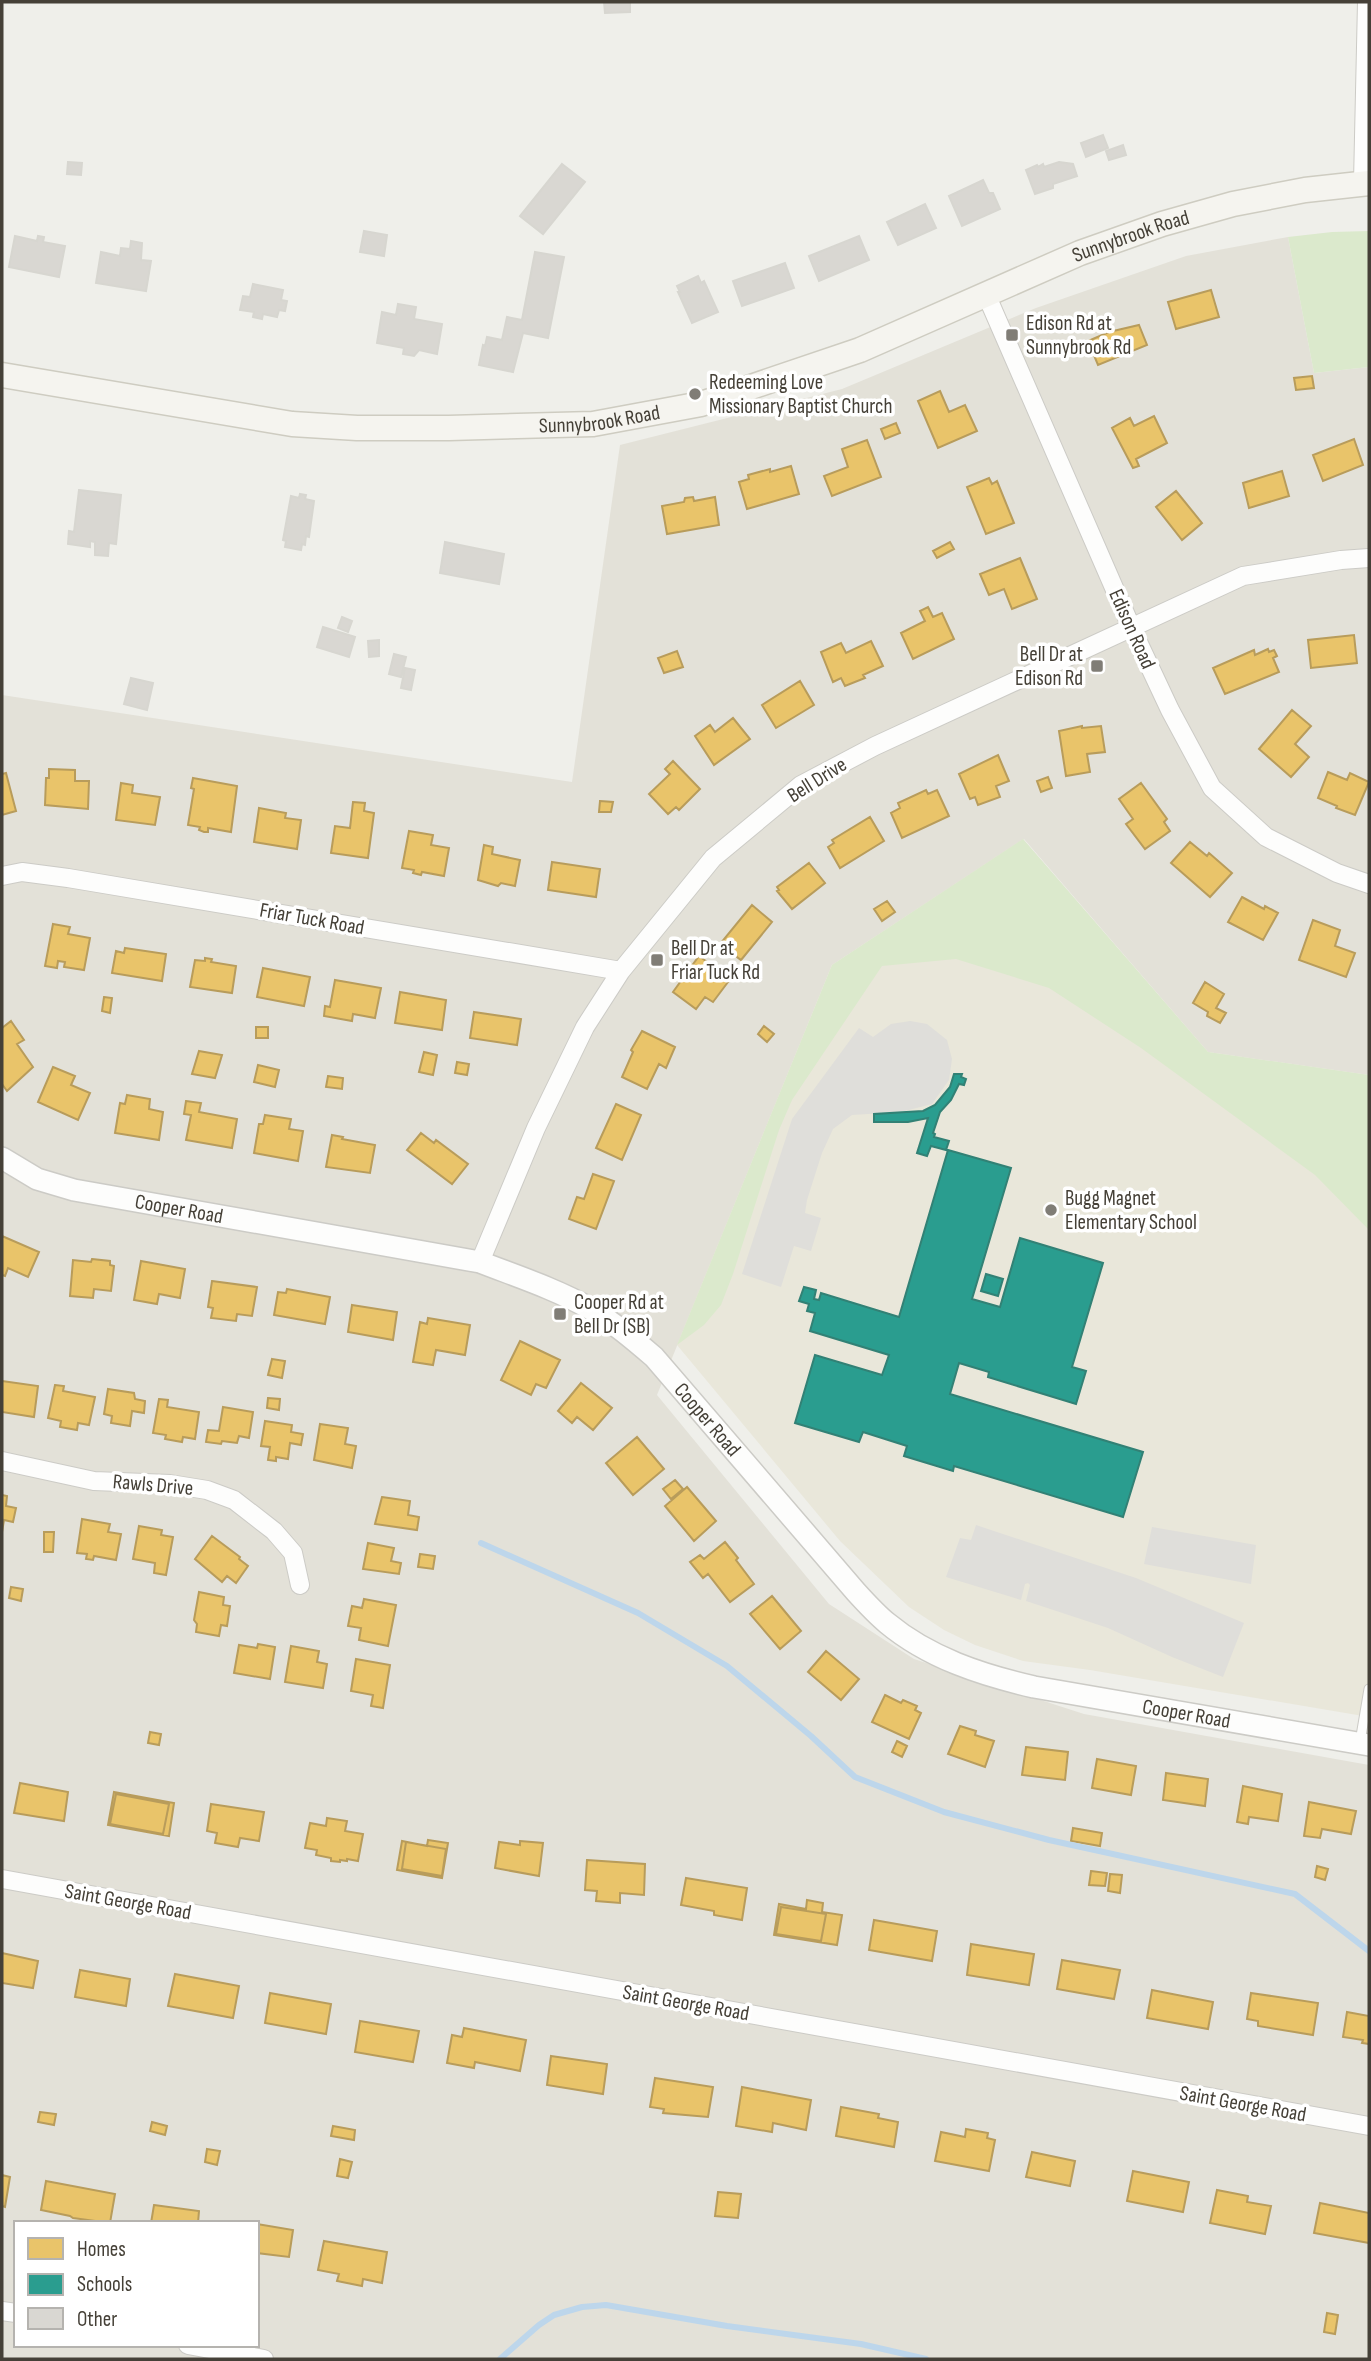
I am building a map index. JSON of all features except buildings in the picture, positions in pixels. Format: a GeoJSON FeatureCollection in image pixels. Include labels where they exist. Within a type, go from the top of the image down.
{"type":"FeatureCollection","features":[{"type":"Feature","properties":{"kind":"main road","name":"Sunnybrook Road"},"geometry":{"type":"LineString","coordinates":[[2,375],[292,424],[422,428],[593,424],[701,404],[860,350],[1080,253],[1162,224],[1233,204],[1366,182]]}},
{"type":"Feature","properties":{"kind":"street"},"geometry":{"type":"LineString","coordinates":[[1366,182],[1367,2]]}},
{"type":"Feature","properties":{"kind":"street","name":"Edison Road"},"geometry":{"type":"LineString","coordinates":[[986,295],[1132,629],[1170,710],[1212,788],[1266,837],[1338,873],[1369,884]]}},
{"type":"Feature","properties":{"kind":"street","name":"Bell Drive"},"geometry":{"type":"LineString","coordinates":[[480,1262],[536,1128],[586,1027],[621,971],[713,858],[801,785],[875,746],[1243,576],[1369,558]]}},
{"type":"Feature","properties":{"kind":"street","name":"Friar Tuck Road"},"geometry":{"type":"LineString","coordinates":[[2,876],[22,873],[68,878],[621,971]]}},
{"type":"Feature","properties":{"kind":"street","name":"Cooper Road"},"geometry":{"type":"LineString","coordinates":[[2,1158],[37,1179],[74,1190],[480,1262],[587,1307],[626,1332],[654,1357],[856,1592],[888,1624],[917,1643],[955,1664],[1014,1682],[1365,1744]]}},
{"type":"Feature","properties":{"kind":"street","name":"Rawls Drive"},"geometry":{"type":"LineString","coordinates":[[2,1461],[94,1481],[170,1484],[207,1490],[234,1500],[274,1531],[293,1553],[300,1585]]}},
{"type":"Feature","properties":{"kind":"street","name":"Saint George Road"},"geometry":{"type":"LineString","coordinates":[[2,1879],[1369,2126]]}},
{"type":"Feature","properties":{"kind":"street"},"geometry":{"type":"LineString","coordinates":[[199,2347],[264,2359]]}},
{"type":"Feature","properties":{"kind":"lane"},"geometry":{"type":"LineString","coordinates":[[1365,1744],[1369,1689]]}},
{"type":"Feature","properties":{"kind":"shaded area"},"geometry":{"type":"Polygon","coordinates":[[[1288,237],[1314,373],[1369,367],[1369,1075],[1208,1052],[1024,839],[832,965],[657,1395],[829,1604],[914,1659],[1084,1714],[1369,1765],[1369,2359],[2,2359],[2,695],[572,782],[620,445],[842,389],[1036,308],[1186,256],[1288,237]]]}},
{"type":"Feature","properties":{"kind":"shaded area","name":"Bugg Magnet Elementary School"},"geometry":{"type":"Polygon","coordinates":[[[1023,839],[1208,1052],[1369,1075],[1369,1717],[1023,1661],[975,1645],[944,1630],[909,1607],[840,1541],[677,1345],[832,965],[1023,839]]]}},
{"type":"Feature","properties":{"kind":"shaded area"},"geometry":{"type":"Polygon","coordinates":[[[910,1021],[927,1024],[947,1040],[952,1059],[949,1080],[932,1104],[901,1112],[852,1115],[833,1129],[807,1200],[805,1213],[821,1218],[811,1251],[794,1246],[781,1287],[742,1274],[792,1119],[859,1028],[873,1037],[891,1024],[910,1021]]]}},
{"type":"Feature","properties":{"kind":"shaded area"},"geometry":{"type":"Polygon","coordinates":[[[976,1525],[1136,1578],[1244,1623],[1223,1677],[1108,1628],[1026,1601],[1030,1585],[1028,1583],[1025,1584],[1021,1600],[946,1577],[960,1538],[971,1540],[976,1525]]]}},
{"type":"Feature","properties":{"kind":"shaded area"},"geometry":{"type":"Polygon","coordinates":[[[1152,1527],[1256,1545],[1251,1584],[1144,1564],[1152,1527]]]}},
{"type":"Feature","properties":{"kind":"green space"},"geometry":{"type":"Polygon","coordinates":[[[1369,231],[1369,367],[1314,373],[1288,237],[1369,231]]]}},
{"type":"Feature","properties":{"kind":"green space"},"geometry":{"type":"Polygon","coordinates":[[[1023,839],[1208,1052],[1369,1075],[1369,1230],[1315,1175],[1141,1048],[1049,988],[956,959],[882,966],[792,1100],[779,1130],[721,1305],[704,1325],[677,1345],[832,965],[1023,839]]]}},
{"type":"Feature","properties":{"kind":"waterway"},"geometry":{"type":"LineString","coordinates":[[481,1543],[638,1613],[727,1666],[811,1736],[855,1777],[944,1812],[1049,1840],[1295,1894],[1369,1951]]}},
{"type":"Feature","properties":{"kind":"waterway"},"geometry":{"type":"LineString","coordinates":[[500,2359],[554,2315],[582,2307],[606,2305],[727,2326],[861,2344],[926,2359]]}},
{"type":"Feature","properties":{"kind":"place","name":"Edison Rd at Sunnybrook Rd"},"geometry":{"type":"Point","coordinates":[1012,335]}},
{"type":"Feature","properties":{"kind":"place","name":"Redeeming Love Missionary Baptist Church"},"geometry":{"type":"Point","coordinates":[695,394]}},
{"type":"Feature","properties":{"kind":"place","name":"Bell Dr at Edison Rd"},"geometry":{"type":"Point","coordinates":[1097,666]}},
{"type":"Feature","properties":{"kind":"place","name":"Bell Dr at Friar Tuck Rd"},"geometry":{"type":"Point","coordinates":[657,960]}},
{"type":"Feature","properties":{"kind":"place","name":"Bugg Magnet Elementary School"},"geometry":{"type":"Point","coordinates":[1051,1210]}},
{"type":"Feature","properties":{"kind":"place","name":"Cooper Rd at Bell Dr (SB)"},"geometry":{"type":"Point","coordinates":[560,1314]}}]}
